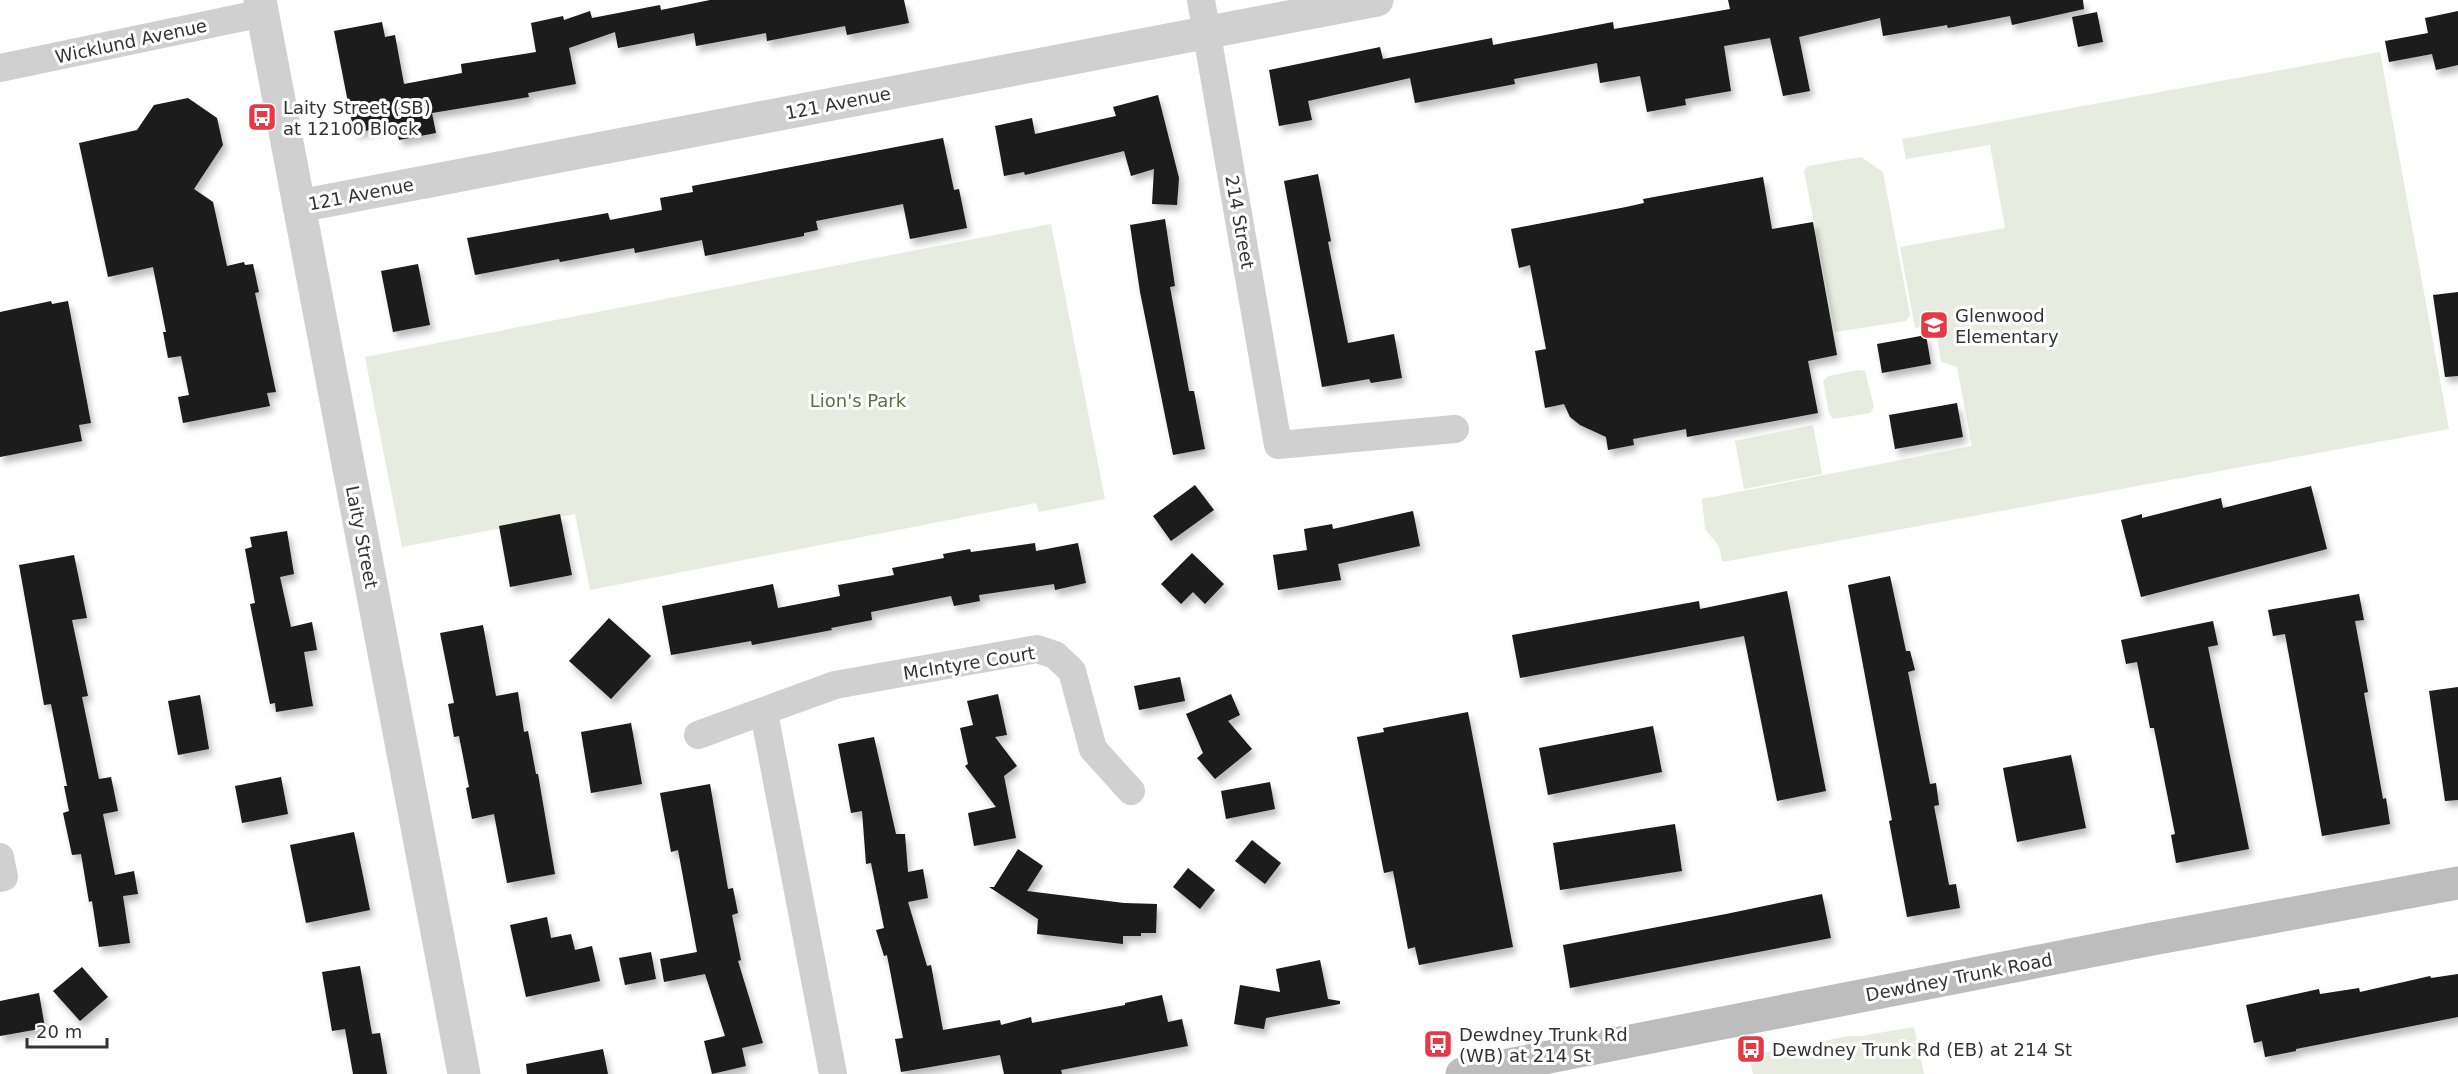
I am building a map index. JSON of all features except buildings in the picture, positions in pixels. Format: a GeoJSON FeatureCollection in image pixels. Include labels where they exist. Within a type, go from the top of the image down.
{"type":"FeatureCollection","features":[{"type":"Feature","properties":{"kind":"main road","name":"Dewdney Trunk Road"},"geometry":{"type":"LineString","coordinates":[[1461,1074],[1567,1063],[2458,883]]}},
{"type":"Feature","properties":{"kind":"street","name":"214 Street"},"geometry":{"type":"LineString","coordinates":[[1201,0],[1278,445],[1455,429]]}},
{"type":"Feature","properties":{"kind":"street","name":"121 Avenue"},"geometry":{"type":"LineString","coordinates":[[299,206],[1377,0]]}},
{"type":"Feature","properties":{"kind":"street","name":"Wicklund Avenue"},"geometry":{"type":"LineString","coordinates":[[0,68],[262,7]]}},
{"type":"Feature","properties":{"kind":"street","name":"Laity Street"},"geometry":{"type":"LineString","coordinates":[[262,7],[464,1074]]}},
{"type":"Feature","properties":{"kind":"street","name":"McIntyre Court"},"geometry":{"type":"LineString","coordinates":[[698,735],[764,713],[835,685],[1037,649],[1055,655],[1072,670],[1093,749],[1131,791]]}},
{"type":"Feature","properties":{"kind":"street"},"geometry":{"type":"LineString","coordinates":[[764,713],[833,1074]]}},
{"type":"Feature","properties":{"kind":"green space"},"geometry":{"type":"Polygon","coordinates":[[[2380,52],[2449,429],[1722,562],[1719,546],[1705,529],[1702,499],[1972,446],[1957,367],[1941,362],[1935,325],[1915,328],[1900,247],[2005,228],[1990,145],[1906,159],[1902,139],[2380,52]]]}},
{"type":"Feature","properties":{"kind":"green space"},"geometry":{"type":"Polygon","coordinates":[[[1861,157],[1883,172],[1910,315],[1906,321],[1835,332],[1804,171],[1808,166],[1861,157]]]}},
{"type":"Feature","properties":{"kind":"green space","name":"Lion's Park"},"geometry":{"type":"Polygon","coordinates":[[[1051,224],[1105,499],[1039,512],[1036,503],[590,590],[575,514],[402,547],[365,357],[1051,224]]]}},
{"type":"Feature","properties":{"kind":"green space"},"geometry":{"type":"Polygon","coordinates":[[[1858,370],[1865,371],[1874,407],[1870,413],[1833,419],[1829,413],[1823,381],[1829,376],[1858,370]]]}},
{"type":"Feature","properties":{"kind":"green space"},"geometry":{"type":"Polygon","coordinates":[[[1813,425],[1822,474],[1744,489],[1735,441],[1813,425]]]}},
{"type":"Feature","properties":{"kind":"green space"},"geometry":{"type":"Polygon","coordinates":[[[1914,1027],[1924,1074],[1753,1074],[1749,1056],[1848,1036],[1914,1027]]]}},
{"type":"Feature","properties":{"kind":"place","name":"Laity Street (SB) at 12100 Block"},"geometry":{"type":"Point","coordinates":[262,117]}},
{"type":"Feature","properties":{"kind":"place","name":"Glenwood Elementary"},"geometry":{"type":"Point","coordinates":[1934,325]}},
{"type":"Feature","properties":{"kind":"place","name":"Dewdney Trunk Rd (WB) at 214 St"},"geometry":{"type":"Point","coordinates":[1438,1044]}},
{"type":"Feature","properties":{"kind":"place","name":"Dewdney Trunk Rd (EB) at 214 St"},"geometry":{"type":"Point","coordinates":[1751,1049]}}]}
